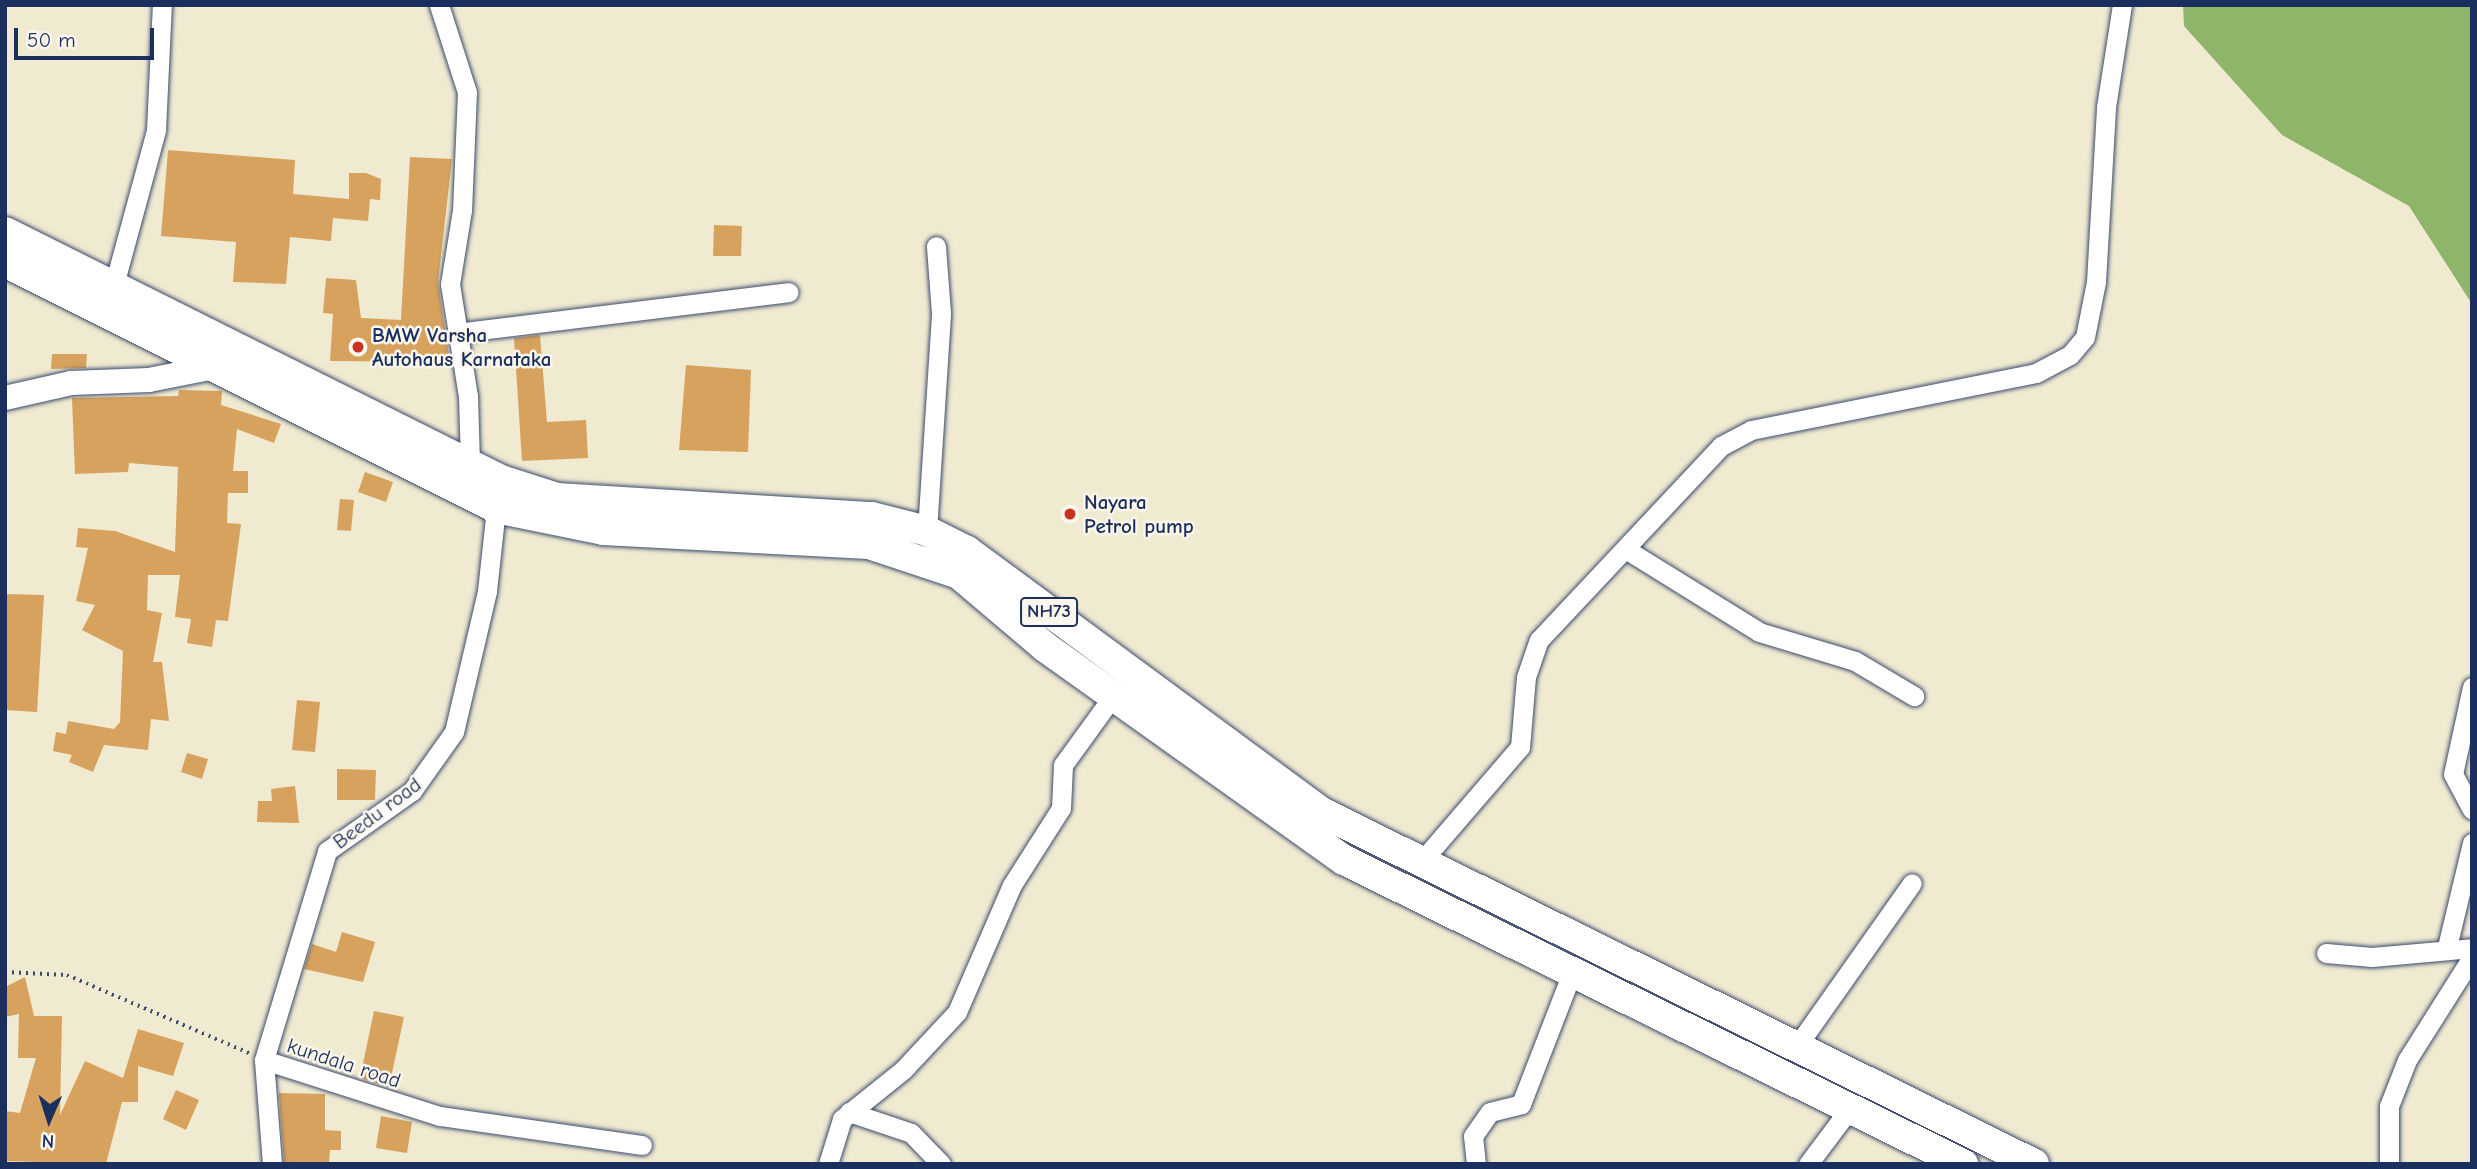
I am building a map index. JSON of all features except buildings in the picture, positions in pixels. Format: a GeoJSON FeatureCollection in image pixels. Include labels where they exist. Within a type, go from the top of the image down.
{"type":"FeatureCollection","features":[{"type":"Feature","properties":{"kind":"highway","name":"NH73"},"geometry":{"type":"LineString","coordinates":[[5,232],[114,285],[229,358],[496,508],[603,530],[869,544],[959,574],[1113,696],[1343,859],[1963,1164]]}},
{"type":"Feature","properties":{"kind":"highway","name":"NH73"},"geometry":{"type":"LineString","coordinates":[[5,262],[470,465],[556,498],[872,517],[927,531],[967,551],[1323,813],[2034,1164]]}},
{"type":"Feature","properties":{"kind":"main road"},"geometry":{"type":"LineString","coordinates":[[5,398],[71,383],[229,358]]}},
{"type":"Feature","properties":{"kind":"street"},"geometry":{"type":"LineString","coordinates":[[114,285],[156,130],[162,5]]}},
{"type":"Feature","properties":{"kind":"street"},"geometry":{"type":"LineString","coordinates":[[439,5],[467,92],[462,210],[450,284],[468,396],[470,465]]}},
{"type":"Feature","properties":{"kind":"street"},"geometry":{"type":"LineString","coordinates":[[1421,862],[1520,747],[1526,677],[1539,640],[1627,550],[1721,446],[1751,430],[1980,387],[2036,373],[2070,355],[2092,318],[2106,107],[2123,5]]}},
{"type":"Feature","properties":{"kind":"street"},"geometry":{"type":"LineString","coordinates":[[927,531],[941,313],[936,246]]}},
{"type":"Feature","properties":{"kind":"street"},"geometry":{"type":"LineString","coordinates":[[456,333],[788,292]]}},
{"type":"Feature","properties":{"kind":"street","name":"Beedu road"},"geometry":{"type":"LineString","coordinates":[[272,1164],[264,1060],[327,851],[412,791],[454,732],[487,591],[496,508]]}},
{"type":"Feature","properties":{"kind":"street"},"geometry":{"type":"LineString","coordinates":[[1627,550],[1759,632],[1855,661],[1914,696]]}},
{"type":"Feature","properties":{"kind":"street"},"geometry":{"type":"LineString","coordinates":[[2472,687],[2453,774],[2472,808]]}},
{"type":"Feature","properties":{"kind":"street"},"geometry":{"type":"LineString","coordinates":[[828,1164],[849,1112],[903,1070],[957,1012],[1012,885],[1061,807],[1063,765],[1113,696]]}},
{"type":"Feature","properties":{"kind":"street"},"geometry":{"type":"LineString","coordinates":[[2447,947],[2472,842]]}},
{"type":"Feature","properties":{"kind":"street"},"geometry":{"type":"LineString","coordinates":[[1797,1046],[1913,883]]}},
{"type":"Feature","properties":{"kind":"street"},"geometry":{"type":"LineString","coordinates":[[2326,953],[2372,957],[2447,947],[2472,948]]}},
{"type":"Feature","properties":{"kind":"street"},"geometry":{"type":"LineString","coordinates":[[2389,1164],[2389,1106],[2402,1072],[2472,957]]}},
{"type":"Feature","properties":{"kind":"street"},"geometry":{"type":"LineString","coordinates":[[1476,1164],[1473,1136],[1490,1112],[1521,1104],[1573,970]]}},
{"type":"Feature","properties":{"kind":"street","name":"kundala road"},"geometry":{"type":"LineString","coordinates":[[264,1060],[440,1116],[642,1145]]}},
{"type":"Feature","properties":{"kind":"street"},"geometry":{"type":"LineString","coordinates":[[1808,1164],[1850,1108]]}},
{"type":"Feature","properties":{"kind":"street"},"geometry":{"type":"LineString","coordinates":[[849,1112],[911,1133],[941,1164]]}},
{"type":"Feature","properties":{"kind":"path","name":"kundala road"},"geometry":{"type":"LineString","coordinates":[[5,972],[67,975],[264,1060]]}},
{"type":"Feature","properties":{"kind":"green space"},"geometry":{"type":"Polygon","coordinates":[[[2183,5],[2472,5],[2472,304],[2409,206],[2282,135],[2184,26],[2183,5]]]}},
{"type":"Feature","properties":{"kind":"place","name":"BMW Varsha Autohaus Karnataka"},"geometry":{"type":"Point","coordinates":[358,347]}},
{"type":"Feature","properties":{"kind":"place","name":"Nayara Petrol pump"},"geometry":{"type":"Point","coordinates":[1070,514]}}]}
